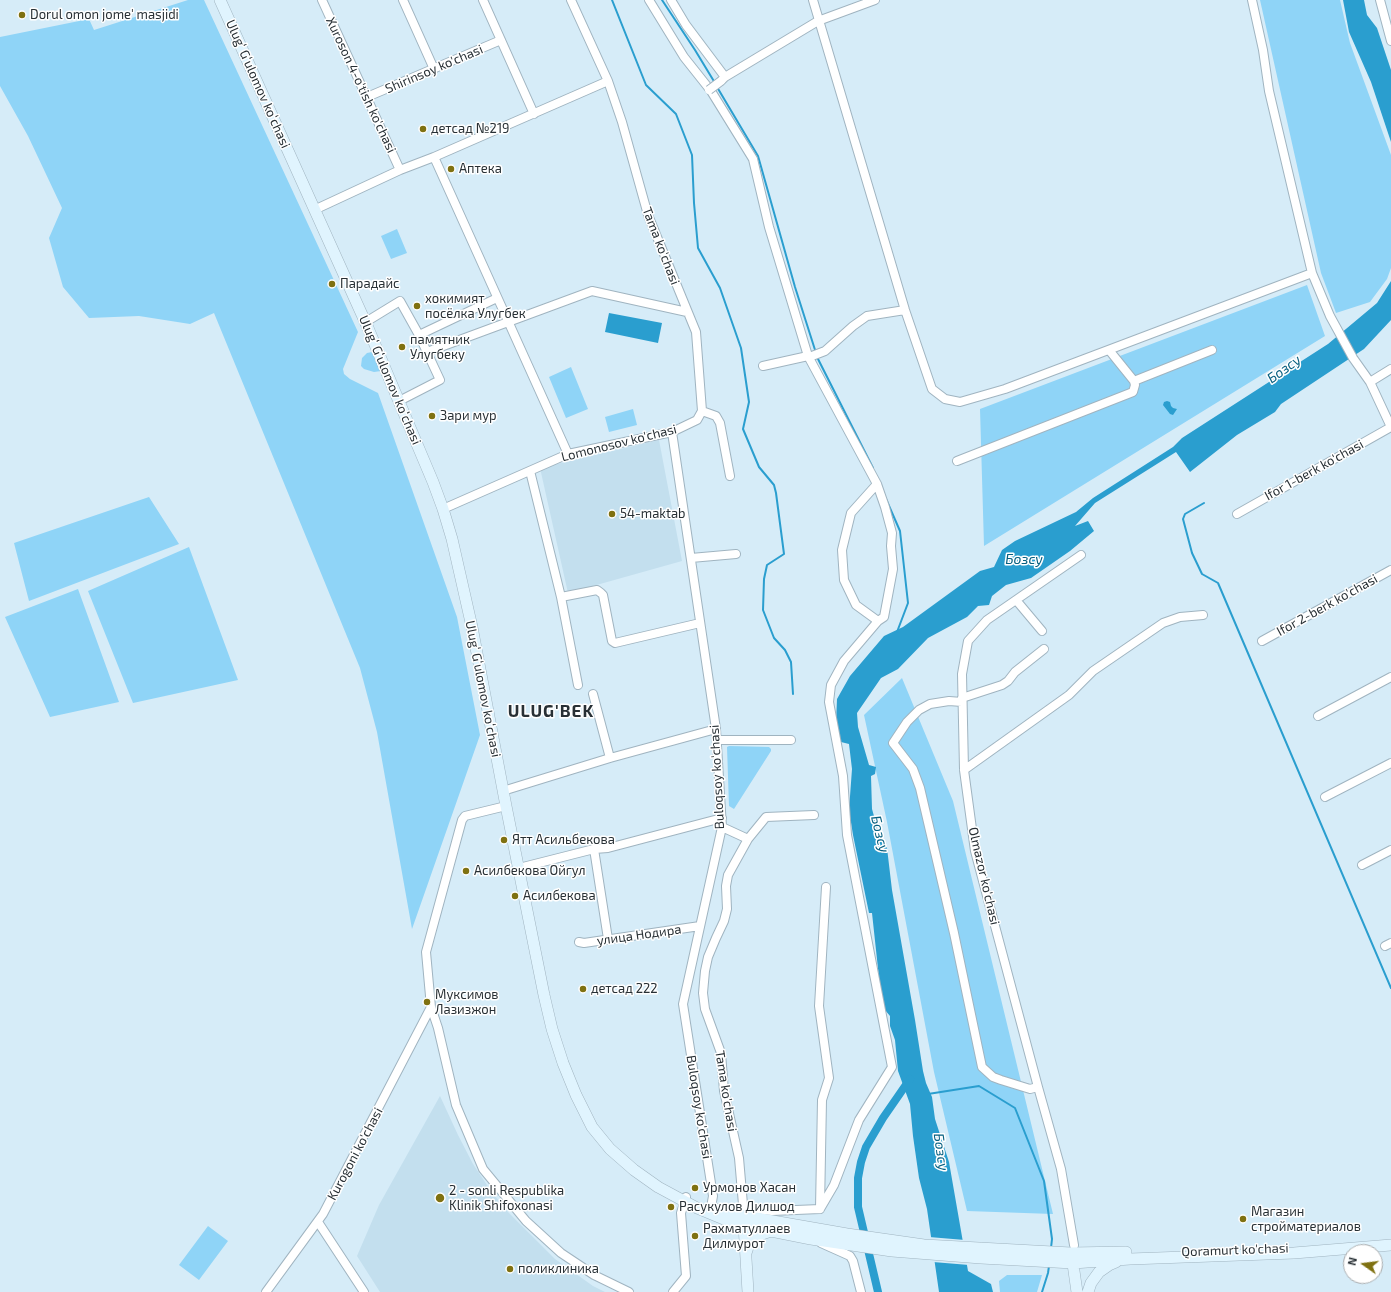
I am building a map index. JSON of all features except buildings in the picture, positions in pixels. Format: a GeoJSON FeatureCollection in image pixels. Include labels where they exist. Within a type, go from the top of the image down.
{"type":"FeatureCollection","features":[{"type":"Feature","properties":{"kind":"main road","name":"Ulugʻ Gʻulomov koʻchasi"},"geometry":{"type":"LineString","coordinates":[[220,0],[369,320],[438,481],[472,627],[544,995],[559,1051],[576,1095],[592,1127],[610,1149],[646,1178],[685,1199],[710,1210],[847,1239]]}},
{"type":"Feature","properties":{"kind":"main road","name":"Ulugʻ Gʻulomov koʻchasi"},"geometry":{"type":"LineString","coordinates":[[224,0],[371,334],[456,538],[474,619],[506,790],[556,1028],[567,1062],[582,1099],[596,1124],[614,1146],[635,1164],[685,1199]]}},
{"type":"Feature","properties":{"kind":"main road","name":"Ulugʻ Gʻulomov koʻchasi"},"geometry":{"type":"LineString","coordinates":[[744,1216],[771,1231],[810,1239],[847,1239]]}},
{"type":"Feature","properties":{"kind":"main road"},"geometry":{"type":"LineString","coordinates":[[744,1216],[748,1292]]}},
{"type":"Feature","properties":{"kind":"main road"},"geometry":{"type":"LineString","coordinates":[[745,1256],[748,1247],[754,1239],[771,1231]]}},
{"type":"Feature","properties":{"kind":"main road"},"geometry":{"type":"LineString","coordinates":[[847,1239],[893,1246],[981,1253],[1055,1257],[1075,1255]]}},
{"type":"Feature","properties":{"kind":"main road","name":"Qoramurt ko'chasi"},"geometry":{"type":"LineString","coordinates":[[1075,1255],[1213,1252],[1391,1240]]}},
{"type":"Feature","properties":{"kind":"main road","name":"Qoramurt ko'chasi"},"geometry":{"type":"LineString","coordinates":[[1075,1255],[1130,1259],[1294,1253],[1391,1245]]}},
{"type":"Feature","properties":{"kind":"main road"},"geometry":{"type":"LineString","coordinates":[[1075,1255],[1077,1292]]}},
{"type":"Feature","properties":{"kind":"main road"},"geometry":{"type":"LineString","coordinates":[[1075,1255],[1083,1292]]}},
{"type":"Feature","properties":{"kind":"main road"},"geometry":{"type":"LineString","coordinates":[[1088,1292],[1095,1278],[1103,1268],[1115,1262],[1130,1259]]}},
{"type":"Feature","properties":{"kind":"street","name":"Xuroson 4-o'tish ko'chasi"},"geometry":{"type":"LineString","coordinates":[[322,0],[400,170]]}},
{"type":"Feature","properties":{"kind":"street"},"geometry":{"type":"LineString","coordinates":[[403,0],[434,68]]}},
{"type":"Feature","properties":{"kind":"street"},"geometry":{"type":"LineString","coordinates":[[483,0],[534,114]]}},
{"type":"Feature","properties":{"kind":"street","name":"Tama ko'chasi"},"geometry":{"type":"LineString","coordinates":[[571,0],[608,81],[622,122],[648,215],[696,332],[702,411]]}},
{"type":"Feature","properties":{"kind":"street"},"geometry":{"type":"LineString","coordinates":[[649,0],[684,57],[710,90],[753,159],[769,227],[810,356],[877,484],[892,534],[892,569],[884,616],[844,661],[832,685],[829,702],[844,776],[847,835],[892,1067],[859,1120],[834,1186],[820,1209]]}},
{"type":"Feature","properties":{"kind":"street"},"geometry":{"type":"LineString","coordinates":[[671,0],[686,25],[723,79]]}},
{"type":"Feature","properties":{"kind":"street"},"geometry":{"type":"LineString","coordinates":[[813,0],[818,21],[906,310],[932,389],[945,399],[960,402],[1005,389],[1312,273]]}},
{"type":"Feature","properties":{"kind":"street"},"geometry":{"type":"LineString","coordinates":[[710,90],[723,79],[818,21],[875,0]]}},
{"type":"Feature","properties":{"kind":"street"},"geometry":{"type":"LineString","coordinates":[[1252,0],[1263,50],[1269,91],[1312,273],[1335,326],[1352,358],[1370,382],[1391,427]]}},
{"type":"Feature","properties":{"kind":"street"},"geometry":{"type":"LineString","coordinates":[[1380,0],[1391,42]]}},
{"type":"Feature","properties":{"kind":"street","name":"Shirinsoy ko'chasi"},"geometry":{"type":"LineString","coordinates":[[367,97],[501,40]]}},
{"type":"Feature","properties":{"kind":"street"},"geometry":{"type":"LineString","coordinates":[[316,209],[400,170],[434,157],[608,81]]}},
{"type":"Feature","properties":{"kind":"street"},"geometry":{"type":"LineString","coordinates":[[434,157],[568,454]]}},
{"type":"Feature","properties":{"kind":"street"},"geometry":{"type":"LineString","coordinates":[[427,352],[592,291],[688,312]]}},
{"type":"Feature","properties":{"kind":"street"},"geometry":{"type":"LineString","coordinates":[[418,334],[497,298]]}},
{"type":"Feature","properties":{"kind":"street"},"geometry":{"type":"LineString","coordinates":[[369,320],[400,301],[440,380],[403,399]]}},
{"type":"Feature","properties":{"kind":"street"},"geometry":{"type":"LineString","coordinates":[[762,366],[810,356],[825,351],[853,326],[867,316],[906,310]]}},
{"type":"Feature","properties":{"kind":"street"},"geometry":{"type":"LineString","coordinates":[[956,460],[1133,392],[1135,385],[1134,381],[1109,350]]}},
{"type":"Feature","properties":{"kind":"street"},"geometry":{"type":"LineString","coordinates":[[1134,381],[1212,350]]}},
{"type":"Feature","properties":{"kind":"street"},"geometry":{"type":"LineString","coordinates":[[1370,382],[1391,369]]}},
{"type":"Feature","properties":{"kind":"street"},"geometry":{"type":"LineString","coordinates":[[702,411],[716,416],[720,423],[730,476]]}},
{"type":"Feature","properties":{"kind":"street","name":"Lomonosov ko'chasi"},"geometry":{"type":"LineString","coordinates":[[445,509],[568,454],[672,432],[697,420],[702,411]]}},
{"type":"Feature","properties":{"kind":"street","name":"Ifor 1-berk ko'chasi"},"geometry":{"type":"LineString","coordinates":[[1237,514],[1391,427]]}},
{"type":"Feature","properties":{"kind":"street","name":"Buloqsoy ko'chasi"},"geometry":{"type":"LineString","coordinates":[[672,432],[716,729],[722,818],[722,827],[683,1004],[713,1196],[710,1210]]}},
{"type":"Feature","properties":{"kind":"street"},"geometry":{"type":"LineString","coordinates":[[530,471],[560,597],[578,685]]}},
{"type":"Feature","properties":{"kind":"street"},"geometry":{"type":"LineString","coordinates":[[877,484],[851,513],[842,550],[844,580],[856,605],[878,621]]}},
{"type":"Feature","properties":{"kind":"street"},"geometry":{"type":"LineString","coordinates":[[691,558],[736,554]]}},
{"type":"Feature","properties":{"kind":"street","name":"Olmazor ko'chasi"},"geometry":{"type":"LineString","coordinates":[[1075,1255],[1061,1169],[975,851],[964,770],[962,674],[968,641],[987,620],[1081,555]]}},
{"type":"Feature","properties":{"kind":"street","name":"Ifor 2-berk ko'chasi"},"geometry":{"type":"LineString","coordinates":[[1262,641],[1391,570]]}},
{"type":"Feature","properties":{"kind":"street"},"geometry":{"type":"LineString","coordinates":[[560,597],[597,590],[601,593],[603,595],[612,641],[615,643],[700,624]]}},
{"type":"Feature","properties":{"kind":"street"},"geometry":{"type":"LineString","coordinates":[[1016,600],[1042,631]]}},
{"type":"Feature","properties":{"kind":"street"},"geometry":{"type":"LineString","coordinates":[[964,770],[1070,696],[1094,671],[1163,623],[1180,617],[1203,615]]}},
{"type":"Feature","properties":{"kind":"street"},"geometry":{"type":"LineString","coordinates":[[1038,1087],[1030,1089],[1001,1080],[993,1077],[982,1067],[954,933],[920,788],[913,769],[894,743],[907,722],[919,710],[930,704],[962,700],[1002,685],[1008,681],[1015,672],[1044,649]]}},
{"type":"Feature","properties":{"kind":"street"},"geometry":{"type":"LineString","coordinates":[[1318,716],[1391,677]]}},
{"type":"Feature","properties":{"kind":"street"},"geometry":{"type":"LineString","coordinates":[[593,694],[610,758]]}},
{"type":"Feature","properties":{"kind":"street"},"geometry":{"type":"LineString","coordinates":[[506,790],[610,758],[716,729]]}},
{"type":"Feature","properties":{"kind":"street"},"geometry":{"type":"LineString","coordinates":[[717,740],[792,740]]}},
{"type":"Feature","properties":{"kind":"street"},"geometry":{"type":"LineString","coordinates":[[1325,798],[1391,762]]}},
{"type":"Feature","properties":{"kind":"street"},"geometry":{"type":"LineString","coordinates":[[506,806],[465,816],[462,820],[426,952],[431,1007],[438,1028],[456,1105],[484,1169],[526,1221],[561,1253],[594,1275],[629,1292]]}},
{"type":"Feature","properties":{"kind":"street","name":"Tama ko'chasi"},"geometry":{"type":"LineString","coordinates":[[744,1216],[739,1158],[724,1091],[722,1053],[705,1009],[703,993],[705,971],[708,957],[724,921],[727,909],[726,886],[728,875],[748,839],[766,817],[814,815]]}},
{"type":"Feature","properties":{"kind":"street"},"geometry":{"type":"LineString","coordinates":[[523,867],[594,849],[608,848],[722,818]]}},
{"type":"Feature","properties":{"kind":"street"},"geometry":{"type":"LineString","coordinates":[[722,827],[748,839]]}},
{"type":"Feature","properties":{"kind":"street"},"geometry":{"type":"LineString","coordinates":[[594,849],[608,939]]}},
{"type":"Feature","properties":{"kind":"street"},"geometry":{"type":"LineString","coordinates":[[1362,865],[1391,850]]}},
{"type":"Feature","properties":{"kind":"street"},"geometry":{"type":"LineString","coordinates":[[820,1209],[822,1100],[828,1078],[819,1006],[826,887]]}},
{"type":"Feature","properties":{"kind":"street","name":"улица Нодира"},"geometry":{"type":"LineString","coordinates":[[579,942],[584,943],[700,926]]}},
{"type":"Feature","properties":{"kind":"street","name":"Kurogoni ko'chasi"},"geometry":{"type":"LineString","coordinates":[[266,1292],[323,1214],[431,1007]]}},
{"type":"Feature","properties":{"kind":"street"},"geometry":{"type":"LineString","coordinates":[[672,1292],[686,1276],[681,1213],[685,1199]]}},
{"type":"Feature","properties":{"kind":"street"},"geometry":{"type":"LineString","coordinates":[[744,1216],[772,1211],[820,1209]]}},
{"type":"Feature","properties":{"kind":"street"},"geometry":{"type":"LineString","coordinates":[[318,1222],[364,1292]]}},
{"type":"Feature","properties":{"kind":"street"},"geometry":{"type":"LineString","coordinates":[[810,1239],[850,1256],[853,1261],[861,1292]]}},
{"type":"Feature","properties":{"kind":"shaded area"},"geometry":{"type":"Polygon","coordinates":[[[188,0],[204,0],[358,332],[343,369],[344,374],[350,379],[378,393],[457,617],[480,735],[412,929],[377,732],[360,668],[214,313],[190,324],[139,316],[89,318],[63,287],[49,238],[62,208],[28,136],[0,86],[0,37],[89,19],[94,30],[188,0]]]}},
{"type":"Feature","properties":{"kind":"shaded area"},"geometry":{"type":"Polygon","coordinates":[[[1260,0],[1340,0],[1350,43],[1391,155],[1391,268],[1387,279],[1370,302],[1336,313],[1321,273],[1260,0]]]}},
{"type":"Feature","properties":{"kind":"shaded area"},"geometry":{"type":"Polygon","coordinates":[[[397,229],[407,253],[391,259],[381,236],[397,229]]]}},
{"type":"Feature","properties":{"kind":"shaded area"},"geometry":{"type":"Polygon","coordinates":[[[1307,285],[1325,336],[984,546],[980,409],[1307,285]]]}},
{"type":"Feature","properties":{"kind":"shaded area"},"geometry":{"type":"Polygon","coordinates":[[[372,352],[381,371],[374,372],[364,369],[361,366],[362,358],[367,353],[372,352]]]}},
{"type":"Feature","properties":{"kind":"shaded area"},"geometry":{"type":"Polygon","coordinates":[[[571,367],[588,409],[566,418],[549,377],[571,367]]]}},
{"type":"Feature","properties":{"kind":"shaded area"},"geometry":{"type":"Polygon","coordinates":[[[633,409],[637,425],[609,432],[605,417],[633,409]]]}},
{"type":"Feature","properties":{"kind":"shaded area","name":"54-maktab"},"geometry":{"type":"Polygon","coordinates":[[[659,440],[682,561],[568,593],[540,468],[659,440]]]}},
{"type":"Feature","properties":{"kind":"shaded area"},"geometry":{"type":"Polygon","coordinates":[[[149,497],[179,544],[29,601],[14,543],[149,497]]]}},
{"type":"Feature","properties":{"kind":"shaded area"},"geometry":{"type":"Polygon","coordinates":[[[189,547],[238,680],[133,703],[88,591],[189,547]]]}},
{"type":"Feature","properties":{"kind":"shaded area"},"geometry":{"type":"Polygon","coordinates":[[[78,589],[119,702],[50,717],[5,617],[78,589]]]}},
{"type":"Feature","properties":{"kind":"shaded area"},"geometry":{"type":"Polygon","coordinates":[[[902,678],[953,801],[1053,1214],[967,1211],[934,1072],[887,822],[864,715],[902,678]]]}},
{"type":"Feature","properties":{"kind":"shaded area"},"geometry":{"type":"Polygon","coordinates":[[[727,747],[769,747],[771,749],[734,809],[729,806],[727,747]]]}},
{"type":"Feature","properties":{"kind":"shaded area","name":"2 - sonli Respublika Klinik Shifoxonasi"},"geometry":{"type":"Polygon","coordinates":[[[440,1096],[473,1164],[491,1191],[507,1211],[555,1259],[593,1286],[605,1292],[380,1292],[357,1256],[379,1205],[440,1096]]]}},
{"type":"Feature","properties":{"kind":"shaded area"},"geometry":{"type":"Polygon","coordinates":[[[208,1226],[228,1241],[199,1280],[179,1265],[208,1226]]]}},
{"type":"Feature","properties":{"kind":"shaded area"},"geometry":{"type":"Polygon","coordinates":[[[1007,1275],[1042,1275],[1037,1292],[1000,1292],[999,1281],[1007,1275]]]}},
{"type":"Feature","properties":{"kind":"water"},"geometry":{"type":"Polygon","coordinates":[[[1343,0],[1364,0],[1367,15],[1377,28],[1391,70],[1391,142],[1371,82],[1349,32],[1343,0]]]}},
{"type":"Feature","properties":{"kind":"water","name":"Бозсу"},"geometry":{"type":"Polygon","coordinates":[[[1391,281],[1391,320],[1364,349],[1281,404],[1275,412],[1237,435],[1190,472],[1176,452],[1095,503],[1075,526],[1088,521],[1094,531],[1070,551],[1031,578],[1006,585],[992,596],[989,605],[978,606],[967,617],[928,638],[898,669],[881,678],[857,713],[858,727],[869,765],[876,767],[875,774],[871,776],[872,809],[881,841],[887,848],[892,890],[923,1071],[932,1097],[935,1119],[949,1162],[968,1271],[991,1284],[993,1292],[939,1292],[927,1209],[919,1178],[910,1104],[898,1071],[895,1040],[890,1026],[890,1016],[885,1010],[880,987],[872,913],[869,913],[853,835],[849,810],[852,769],[849,744],[841,742],[836,723],[837,699],[850,676],[884,636],[903,627],[980,571],[994,567],[1002,550],[1015,541],[1076,512],[1093,498],[1173,447],[1182,438],[1328,344],[1377,303],[1391,281]]]}},
{"type":"Feature","properties":{"kind":"water"},"geometry":{"type":"Polygon","coordinates":[[[609,313],[662,323],[658,343],[605,332],[609,313]]]}},
{"type":"Feature","properties":{"kind":"water"},"geometry":{"type":"Polygon","coordinates":[[[1164,402],[1170,402],[1173,408],[1177,409],[1173,415],[1170,414],[1163,405],[1164,402]]]}},
{"type":"Feature","properties":{"kind":"pier"},"geometry":{"type":"Polygon","coordinates":[[[929,1237],[965,1240],[969,1265],[933,1262],[929,1237]]]}},
{"type":"Feature","properties":{"kind":"waterway"},"geometry":{"type":"LineString","coordinates":[[612,0],[646,85],[676,114],[692,155],[698,248],[720,288],[741,348],[749,402],[743,429],[759,467],[774,485],[776,493],[784,554],[767,565],[764,579],[763,610],[774,638],[785,650],[791,662],[793,694]]}},
{"type":"Feature","properties":{"kind":"waterway"},"geometry":{"type":"LineString","coordinates":[[662,0],[715,83]]}},
{"type":"Feature","properties":{"kind":"waterway"},"geometry":{"type":"LineString","coordinates":[[717,87],[758,156],[795,287],[816,353]]}},
{"type":"Feature","properties":{"kind":"waterway"},"geometry":{"type":"LineString","coordinates":[[817,357],[873,468]]}},
{"type":"Feature","properties":{"kind":"waterway"},"geometry":{"type":"LineString","coordinates":[[886,499],[900,531],[908,603],[897,632]]}},
{"type":"Feature","properties":{"kind":"waterway"},"geometry":{"type":"LineString","coordinates":[[1204,503],[1185,514],[1183,519],[1192,553],[1202,574],[1218,583],[1391,988]]}},
{"type":"Feature","properties":{"kind":"waterway"},"geometry":{"type":"LineString","coordinates":[[878,1292],[858,1207],[858,1178],[866,1147],[883,1118],[910,1079]]}},
{"type":"Feature","properties":{"kind":"waterway"},"geometry":{"type":"LineString","coordinates":[[928,1094],[979,1086],[1015,1108],[1044,1181],[1052,1239],[1051,1248]]}},
{"type":"Feature","properties":{"kind":"waterway"},"geometry":{"type":"LineString","coordinates":[[1042,1292],[1049,1266]]}},
{"type":"Feature","properties":{"kind":"place","name":"Dorul omon jome' masjidi"},"geometry":{"type":"Point","coordinates":[22,15]}},
{"type":"Feature","properties":{"kind":"place","name":"детсад №219"},"geometry":{"type":"Point","coordinates":[423,129]}},
{"type":"Feature","properties":{"kind":"place","name":"Аптека"},"geometry":{"type":"Point","coordinates":[451,169]}},
{"type":"Feature","properties":{"kind":"place","name":"Парадайс"},"geometry":{"type":"Point","coordinates":[332,284]}},
{"type":"Feature","properties":{"kind":"place","name":"хокимият посёлка Улугбек"},"geometry":{"type":"Point","coordinates":[417,306]}},
{"type":"Feature","properties":{"kind":"place","name":"памятник Улугбеку"},"geometry":{"type":"Point","coordinates":[402,347]}},
{"type":"Feature","properties":{"kind":"place","name":"Зари мур"},"geometry":{"type":"Point","coordinates":[432,416]}},
{"type":"Feature","properties":{"kind":"place","name":"54-maktab"},"geometry":{"type":"Point","coordinates":[612,514]}},
{"type":"Feature","properties":{"kind":"place","name":"Ятт Асильбекова"},"geometry":{"type":"Point","coordinates":[504,840]}},
{"type":"Feature","properties":{"kind":"place","name":"Асилбекова Ойгул"},"geometry":{"type":"Point","coordinates":[466,871]}},
{"type":"Feature","properties":{"kind":"place","name":"Асилбекова"},"geometry":{"type":"Point","coordinates":[515,896]}},
{"type":"Feature","properties":{"kind":"place","name":"детсад 222"},"geometry":{"type":"Point","coordinates":[583,989]}},
{"type":"Feature","properties":{"kind":"place","name":"Муксимов Лазизжон"},"geometry":{"type":"Point","coordinates":[427,1002]}},
{"type":"Feature","properties":{"kind":"place","name":"Урмонов Хасан"},"geometry":{"type":"Point","coordinates":[695,1188]}},
{"type":"Feature","properties":{"kind":"place","name":"2 - sonli Respublika Klinik Shifoxonasi"},"geometry":{"type":"Point","coordinates":[440,1198]}},
{"type":"Feature","properties":{"kind":"place","name":"Расукулов Дилшод"},"geometry":{"type":"Point","coordinates":[671,1207]}},
{"type":"Feature","properties":{"kind":"place","name":"Магазин стройматериалов"},"geometry":{"type":"Point","coordinates":[1243,1219]}},
{"type":"Feature","properties":{"kind":"place","name":"Рахматуллаев Дилмурот"},"geometry":{"type":"Point","coordinates":[695,1236]}},
{"type":"Feature","properties":{"kind":"place","name":"поликлиника"},"geometry":{"type":"Point","coordinates":[510,1269]}},
{"type":"Feature","properties":{"kind":"district","name":"ULUG'BEK"},"geometry":{"type":"Point","coordinates":[551,711]}}]}
